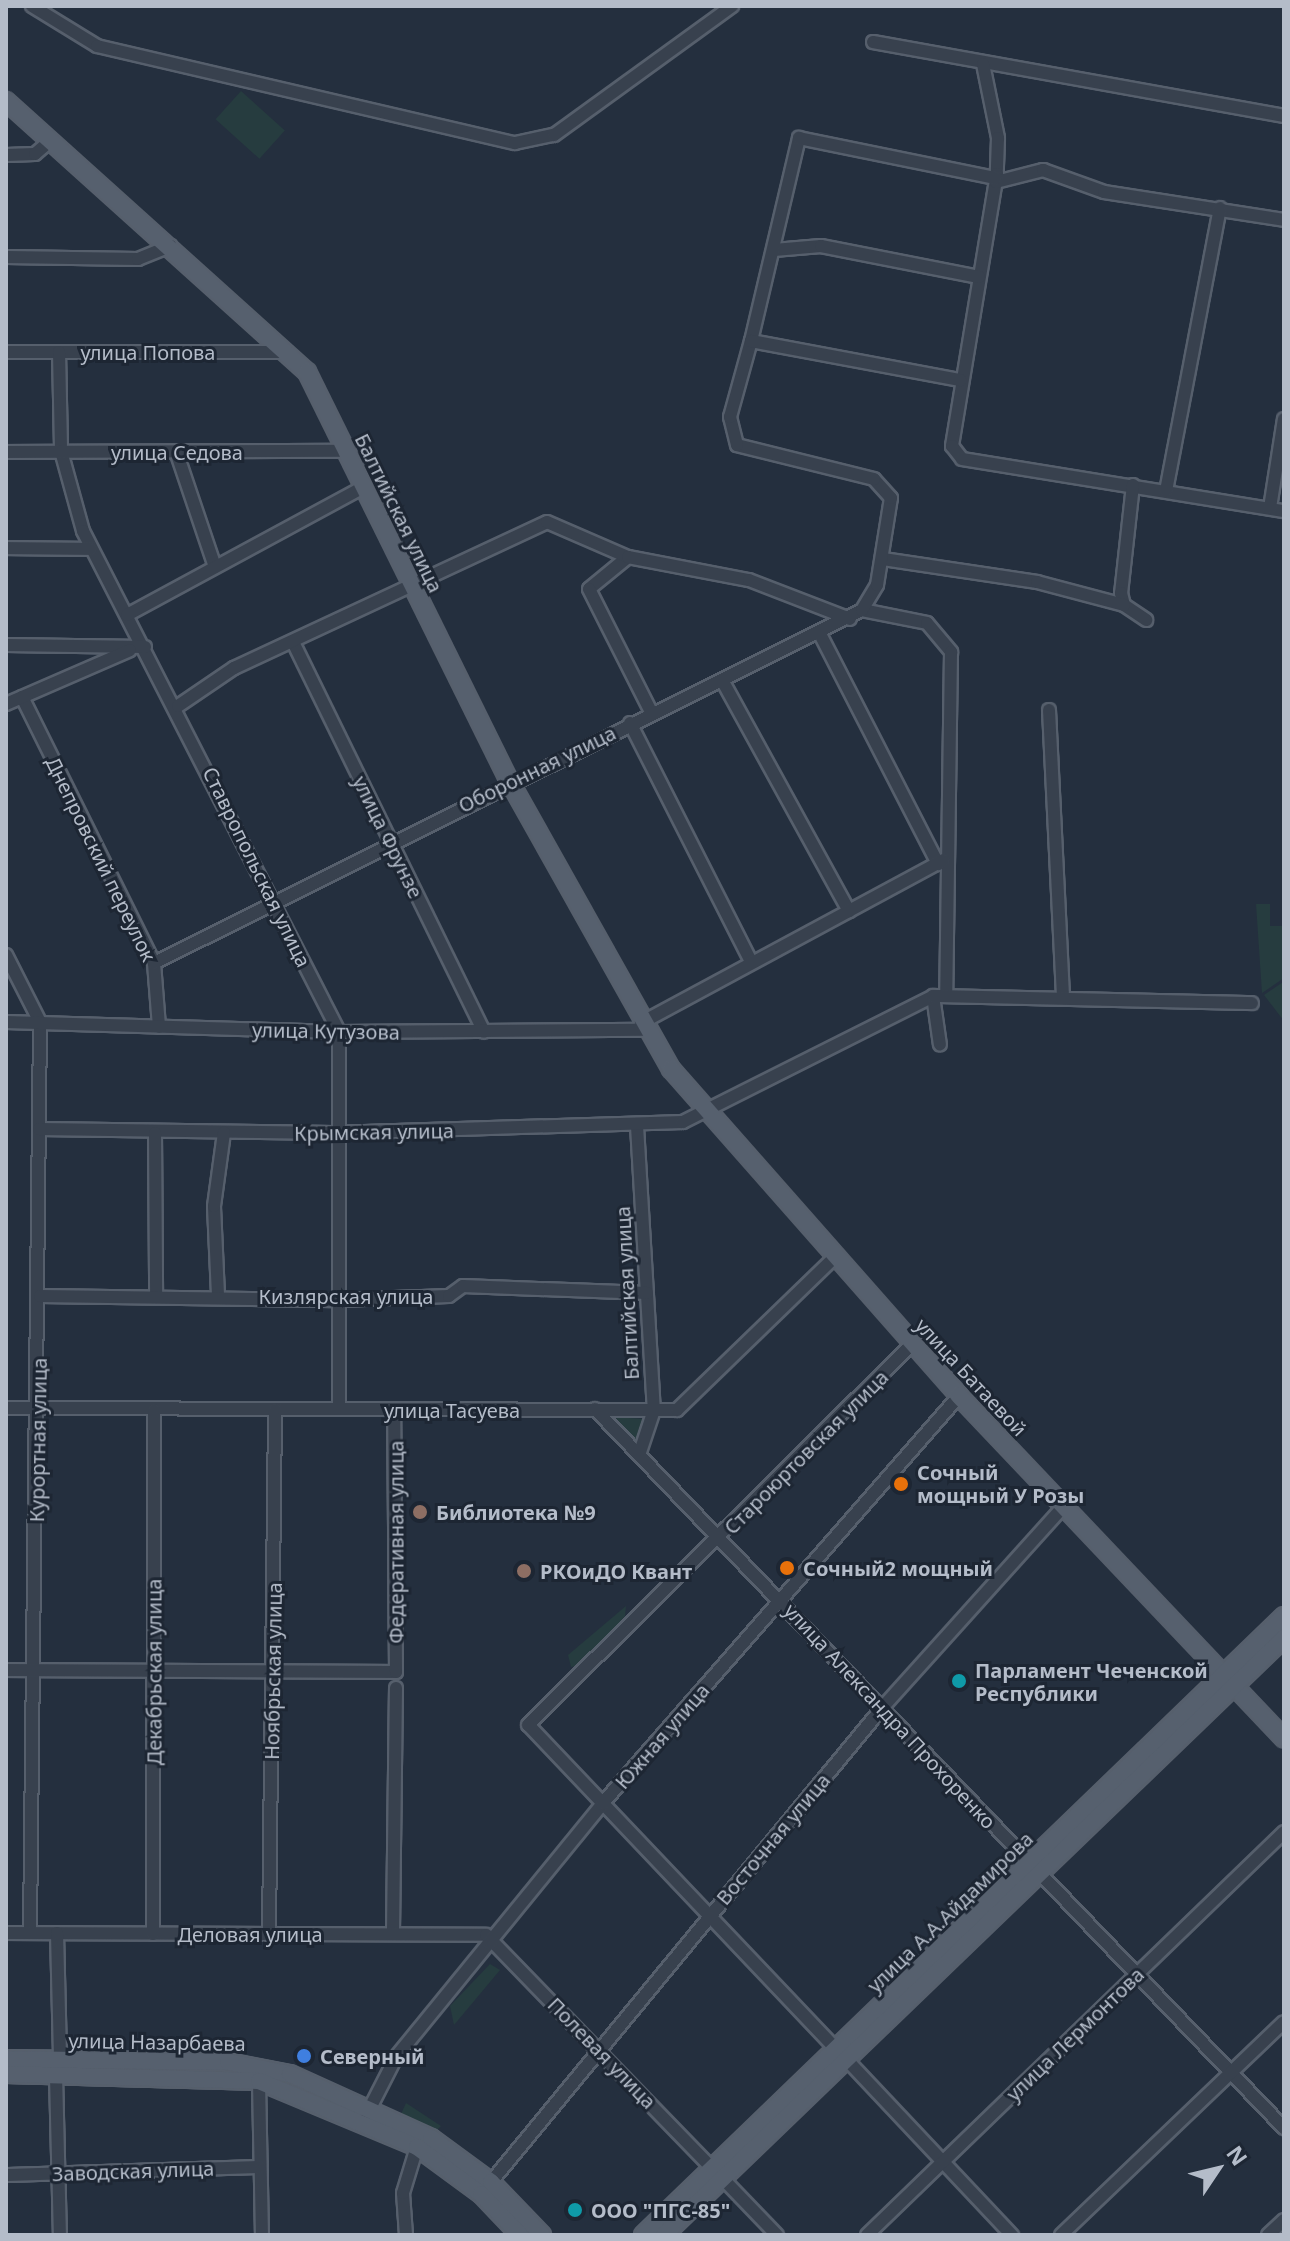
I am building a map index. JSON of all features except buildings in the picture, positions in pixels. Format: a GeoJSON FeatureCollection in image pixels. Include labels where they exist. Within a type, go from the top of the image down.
{"type":"FeatureCollection","features":[{"type":"Feature","properties":{"kind":"main road","name":"Балтийская улица"},"geometry":{"type":"LineString","coordinates":[[6,101],[290,352],[347,451],[511,784],[643,1026]]}},
{"type":"Feature","properties":{"kind":"main road","name":"улица Батаевой"},"geometry":{"type":"LineString","coordinates":[[643,1026],[706,1110],[912,1344],[1284,1738]]}},
{"type":"Feature","properties":{"kind":"main road","name":"улица А.А.Айдамирова"},"geometry":{"type":"LineString","coordinates":[[664,2235],[712,2168],[841,2054],[1035,1869],[1229,1681],[1284,1616]]}},
{"type":"Feature","properties":{"kind":"main road","name":"улица А.А.Айдамирова"},"geometry":{"type":"LineString","coordinates":[[1229,1681],[1284,1638]]}},
{"type":"Feature","properties":{"kind":"main road","name":"улица А.А.Айдамирова"},"geometry":{"type":"LineString","coordinates":[[643,2235],[684,2205],[725,2181],[841,2054]]}},
{"type":"Feature","properties":{"kind":"main road","name":"улица Назарбаева"},"geometry":{"type":"LineString","coordinates":[[6,2059],[58,2068],[259,2081],[366,2115],[431,2138],[491,2182],[542,2235]]}},
{"type":"Feature","properties":{"kind":"main road","name":"улица Назарбаева"},"geometry":{"type":"LineString","coordinates":[[6,2074],[58,2068],[259,2065],[366,2115],[417,2147],[481,2194],[520,2235]]}},
{"type":"Feature","properties":{"kind":"street"},"geometry":{"type":"LineString","coordinates":[[32,6],[97,46],[515,143],[554,135],[732,6]]}},
{"type":"Feature","properties":{"kind":"street"},"geometry":{"type":"LineString","coordinates":[[715,21],[717,6]]}},
{"type":"Feature","properties":{"kind":"street"},"geometry":{"type":"LineString","coordinates":[[873,42],[1284,116]]}},
{"type":"Feature","properties":{"kind":"street"},"geometry":{"type":"LineString","coordinates":[[983,64],[998,138],[996,180],[951,430],[962,459],[1284,511]]}},
{"type":"Feature","properties":{"kind":"street"},"geometry":{"type":"LineString","coordinates":[[940,1045],[941,862],[951,652],[927,623],[862,610],[883,554],[891,498],[885,487],[746,450],[731,438],[799,138],[996,180],[1043,170],[1104,192],[1284,220]]}},
{"type":"Feature","properties":{"kind":"street"},"geometry":{"type":"LineString","coordinates":[[6,155],[35,154],[51,140]]}},
{"type":"Feature","properties":{"kind":"street"},"geometry":{"type":"LineString","coordinates":[[1166,491],[1220,208]]}},
{"type":"Feature","properties":{"kind":"street"},"geometry":{"type":"LineString","coordinates":[[6,257],[138,259],[171,246]]}},
{"type":"Feature","properties":{"kind":"street"},"geometry":{"type":"LineString","coordinates":[[774,250],[821,246],[979,277]]}},
{"type":"Feature","properties":{"kind":"street"},"geometry":{"type":"LineString","coordinates":[[751,341],[960,380]]}},
{"type":"Feature","properties":{"kind":"street","name":"улица Попова"},"geometry":{"type":"LineString","coordinates":[[6,352],[290,352]]}},
{"type":"Feature","properties":{"kind":"street","name":"Ставропольская улица"},"geometry":{"type":"LineString","coordinates":[[59,352],[61,451],[91,549],[127,615],[139,648],[178,706],[339,1032],[339,1409]]}},
{"type":"Feature","properties":{"kind":"street"},"geometry":{"type":"LineString","coordinates":[[1270,508],[1284,419]]}},
{"type":"Feature","properties":{"kind":"street","name":"улица Седова"},"geometry":{"type":"LineString","coordinates":[[6,452],[177,454],[347,451]]}},
{"type":"Feature","properties":{"kind":"street"},"geometry":{"type":"LineString","coordinates":[[177,454],[215,567]]}},
{"type":"Feature","properties":{"kind":"street"},"geometry":{"type":"LineString","coordinates":[[1124,605],[1133,485]]}},
{"type":"Feature","properties":{"kind":"street"},"geometry":{"type":"LineString","coordinates":[[127,615],[364,487]]}},
{"type":"Feature","properties":{"kind":"street"},"geometry":{"type":"LineString","coordinates":[[178,706],[234,668],[547,522],[628,557],[749,580],[850,619]]}},
{"type":"Feature","properties":{"kind":"street"},"geometry":{"type":"LineString","coordinates":[[6,548],[91,549]]}},
{"type":"Feature","properties":{"kind":"street"},"geometry":{"type":"LineString","coordinates":[[883,554],[1037,582],[1124,605],[1146,620]]}},
{"type":"Feature","properties":{"kind":"street"},"geometry":{"type":"LineString","coordinates":[[628,557],[589,589],[651,712]]}},
{"type":"Feature","properties":{"kind":"street","name":"Оборонная улица"},"geometry":{"type":"LineString","coordinates":[[154,963],[390,840],[850,619],[862,610]]}},
{"type":"Feature","properties":{"kind":"street"},"geometry":{"type":"LineString","coordinates":[[819,632],[941,862]]}},
{"type":"Feature","properties":{"kind":"street","name":"улица Фрунзе"},"geometry":{"type":"LineString","coordinates":[[293,642],[484,1032]]}},
{"type":"Feature","properties":{"kind":"street"},"geometry":{"type":"LineString","coordinates":[[6,645],[139,648]]}},
{"type":"Feature","properties":{"kind":"street"},"geometry":{"type":"LineString","coordinates":[[6,704],[139,648]]}},
{"type":"Feature","properties":{"kind":"street"},"geometry":{"type":"LineString","coordinates":[[722,680],[849,911]]}},
{"type":"Feature","properties":{"kind":"street","name":"Днепровский переулок"},"geometry":{"type":"LineString","coordinates":[[22,697],[154,963],[159,1027]]}},
{"type":"Feature","properties":{"kind":"street"},"geometry":{"type":"LineString","coordinates":[[1049,710],[1063,997]]}},
{"type":"Feature","properties":{"kind":"street"},"geometry":{"type":"LineString","coordinates":[[630,723],[751,962]]}},
{"type":"Feature","properties":{"kind":"street"},"geometry":{"type":"LineString","coordinates":[[643,1026],[751,962],[941,862]]}},
{"type":"Feature","properties":{"kind":"street","name":"Курортная улица"},"geometry":{"type":"LineString","coordinates":[[6,955],[40,1022],[37,1670],[30,1933]]}},
{"type":"Feature","properties":{"kind":"street"},"geometry":{"type":"LineString","coordinates":[[940,996],[1252,1003]]}},
{"type":"Feature","properties":{"kind":"street","name":"Крымская улица"},"geometry":{"type":"LineString","coordinates":[[39,1129],[155,1133],[339,1132],[637,1126],[683,1122],[940,996]]}},
{"type":"Feature","properties":{"kind":"street","name":"улица Кутузова"},"geometry":{"type":"LineString","coordinates":[[6,1022],[339,1032],[484,1032],[643,1026]]}},
{"type":"Feature","properties":{"kind":"street","name":"Балтийская улица"},"geometry":{"type":"LineString","coordinates":[[637,1126],[654,1410],[639,1455]]}},
{"type":"Feature","properties":{"kind":"street"},"geometry":{"type":"LineString","coordinates":[[155,1133],[156,1296]]}},
{"type":"Feature","properties":{"kind":"street"},"geometry":{"type":"LineString","coordinates":[[218,1295],[214,1206],[224,1133]]}},
{"type":"Feature","properties":{"kind":"street","name":"улица Тасуева"},"geometry":{"type":"LineString","coordinates":[[6,1408],[654,1410],[689,1405],[835,1257]]}},
{"type":"Feature","properties":{"kind":"street","name":"Кизлярская улица"},"geometry":{"type":"LineString","coordinates":[[40,1296],[218,1295],[339,1300],[449,1296],[463,1286],[647,1293]]}},
{"type":"Feature","properties":{"kind":"street","name":"Староюртовская улица"},"geometry":{"type":"LineString","coordinates":[[602,1804],[528,1725],[645,1601],[720,1539],[912,1344]]}},
{"type":"Feature","properties":{"kind":"street","name":"Южная улица"},"geometry":{"type":"LineString","coordinates":[[366,2115],[379,2088],[491,1939],[602,1804],[959,1396]]}},
{"type":"Feature","properties":{"kind":"street","name":"Ноябрьская улица"},"geometry":{"type":"LineString","coordinates":[[269,1933],[275,1409]]}},
{"type":"Feature","properties":{"kind":"street","name":"улица Александра Прохоренко"},"geometry":{"type":"LineString","coordinates":[[595,1409],[1284,2128]]}},
{"type":"Feature","properties":{"kind":"street","name":"Декабрьская улица"},"geometry":{"type":"LineString","coordinates":[[153,1934],[154,1410]]}},
{"type":"Feature","properties":{"kind":"street","name":"Федеративная улица"},"geometry":{"type":"LineString","coordinates":[[274,1674],[396,1672],[394,1411]]}},
{"type":"Feature","properties":{"kind":"street","name":"Восточная улица"},"geometry":{"type":"LineString","coordinates":[[491,2182],[882,1708],[1066,1504]]}},
{"type":"Feature","properties":{"kind":"street"},"geometry":{"type":"LineString","coordinates":[[6,1670],[274,1674]]}},
{"type":"Feature","properties":{"kind":"street"},"geometry":{"type":"LineString","coordinates":[[393,1932],[396,1688]]}},
{"type":"Feature","properties":{"kind":"street"},"geometry":{"type":"LineString","coordinates":[[602,1804],[1012,2235]]}},
{"type":"Feature","properties":{"kind":"street","name":"улица Лермонтова"},"geometry":{"type":"LineString","coordinates":[[867,2235],[1284,1832]]}},
{"type":"Feature","properties":{"kind":"street","name":"Деловая улица"},"geometry":{"type":"LineString","coordinates":[[6,1933],[393,1932],[491,1939]]}},
{"type":"Feature","properties":{"kind":"street"},"geometry":{"type":"LineString","coordinates":[[57,1933],[60,2235]]}},
{"type":"Feature","properties":{"kind":"street","name":"Полевая улица"},"geometry":{"type":"LineString","coordinates":[[491,1939],[712,2168]]}},
{"type":"Feature","properties":{"kind":"street"},"geometry":{"type":"LineString","coordinates":[[1061,2235],[1284,2022]]}},
{"type":"Feature","properties":{"kind":"street"},"geometry":{"type":"LineString","coordinates":[[259,2081],[262,2235]]}},
{"type":"Feature","properties":{"kind":"street"},"geometry":{"type":"LineString","coordinates":[[406,2235],[403,2193],[417,2147]]}},
{"type":"Feature","properties":{"kind":"street","name":"Заводская улица"},"geometry":{"type":"LineString","coordinates":[[6,2175],[260,2167]]}},
{"type":"Feature","properties":{"kind":"street"},"geometry":{"type":"LineString","coordinates":[[725,2181],[777,2235]]}},
{"type":"Feature","properties":{"kind":"street"},"geometry":{"type":"LineString","coordinates":[[1268,2235],[1284,2220]]}},
{"type":"Feature","properties":{"kind":"green space"},"geometry":{"type":"Polygon","coordinates":[[[241,91],[285,130],[259,159],[216,119],[241,91]]]}},
{"type":"Feature","properties":{"kind":"green space"},"geometry":{"type":"Polygon","coordinates":[[[1256,904],[1270,904],[1270,926],[1284,926],[1284,978],[1262,993],[1256,904]]]}},
{"type":"Feature","properties":{"kind":"green space"},"geometry":{"type":"Polygon","coordinates":[[[1284,984],[1284,1021],[1264,995],[1284,984]]]}},
{"type":"Feature","properties":{"kind":"green space"},"geometry":{"type":"Polygon","coordinates":[[[615,1417],[644,1419],[638,1440],[634,1439],[615,1417]]]}},
{"type":"Feature","properties":{"kind":"green space"},"geometry":{"type":"Polygon","coordinates":[[[626,1606],[625,1616],[582,1665],[571,1667],[568,1655],[626,1606]]]}},
{"type":"Feature","properties":{"kind":"green space"},"geometry":{"type":"Polygon","coordinates":[[[490,1964],[500,1970],[454,2025],[450,2006],[490,1964]]]}},
{"type":"Feature","properties":{"kind":"green space"},"geometry":{"type":"Polygon","coordinates":[[[406,2103],[441,2126],[436,2131],[401,2114],[406,2103]]]}},
{"type":"Feature","properties":{"kind":"place","name":"Сочный мощный У Розы"},"geometry":{"type":"Point","coordinates":[901,1484]}},
{"type":"Feature","properties":{"kind":"place","name":"Библиотека №9"},"geometry":{"type":"Point","coordinates":[420,1512]}},
{"type":"Feature","properties":{"kind":"place","name":"Сочный2 мощный"},"geometry":{"type":"Point","coordinates":[787,1568]}},
{"type":"Feature","properties":{"kind":"place","name":"РКОиДО Квант"},"geometry":{"type":"Point","coordinates":[524,1571]}},
{"type":"Feature","properties":{"kind":"place","name":"Парламент Чеченской Республики"},"geometry":{"type":"Point","coordinates":[959,1681]}},
{"type":"Feature","properties":{"kind":"place","name":"Северный"},"geometry":{"type":"Point","coordinates":[304,2056]}},
{"type":"Feature","properties":{"kind":"place","name":"ООО \"ПГС-85\""},"geometry":{"type":"Point","coordinates":[575,2210]}}]}
